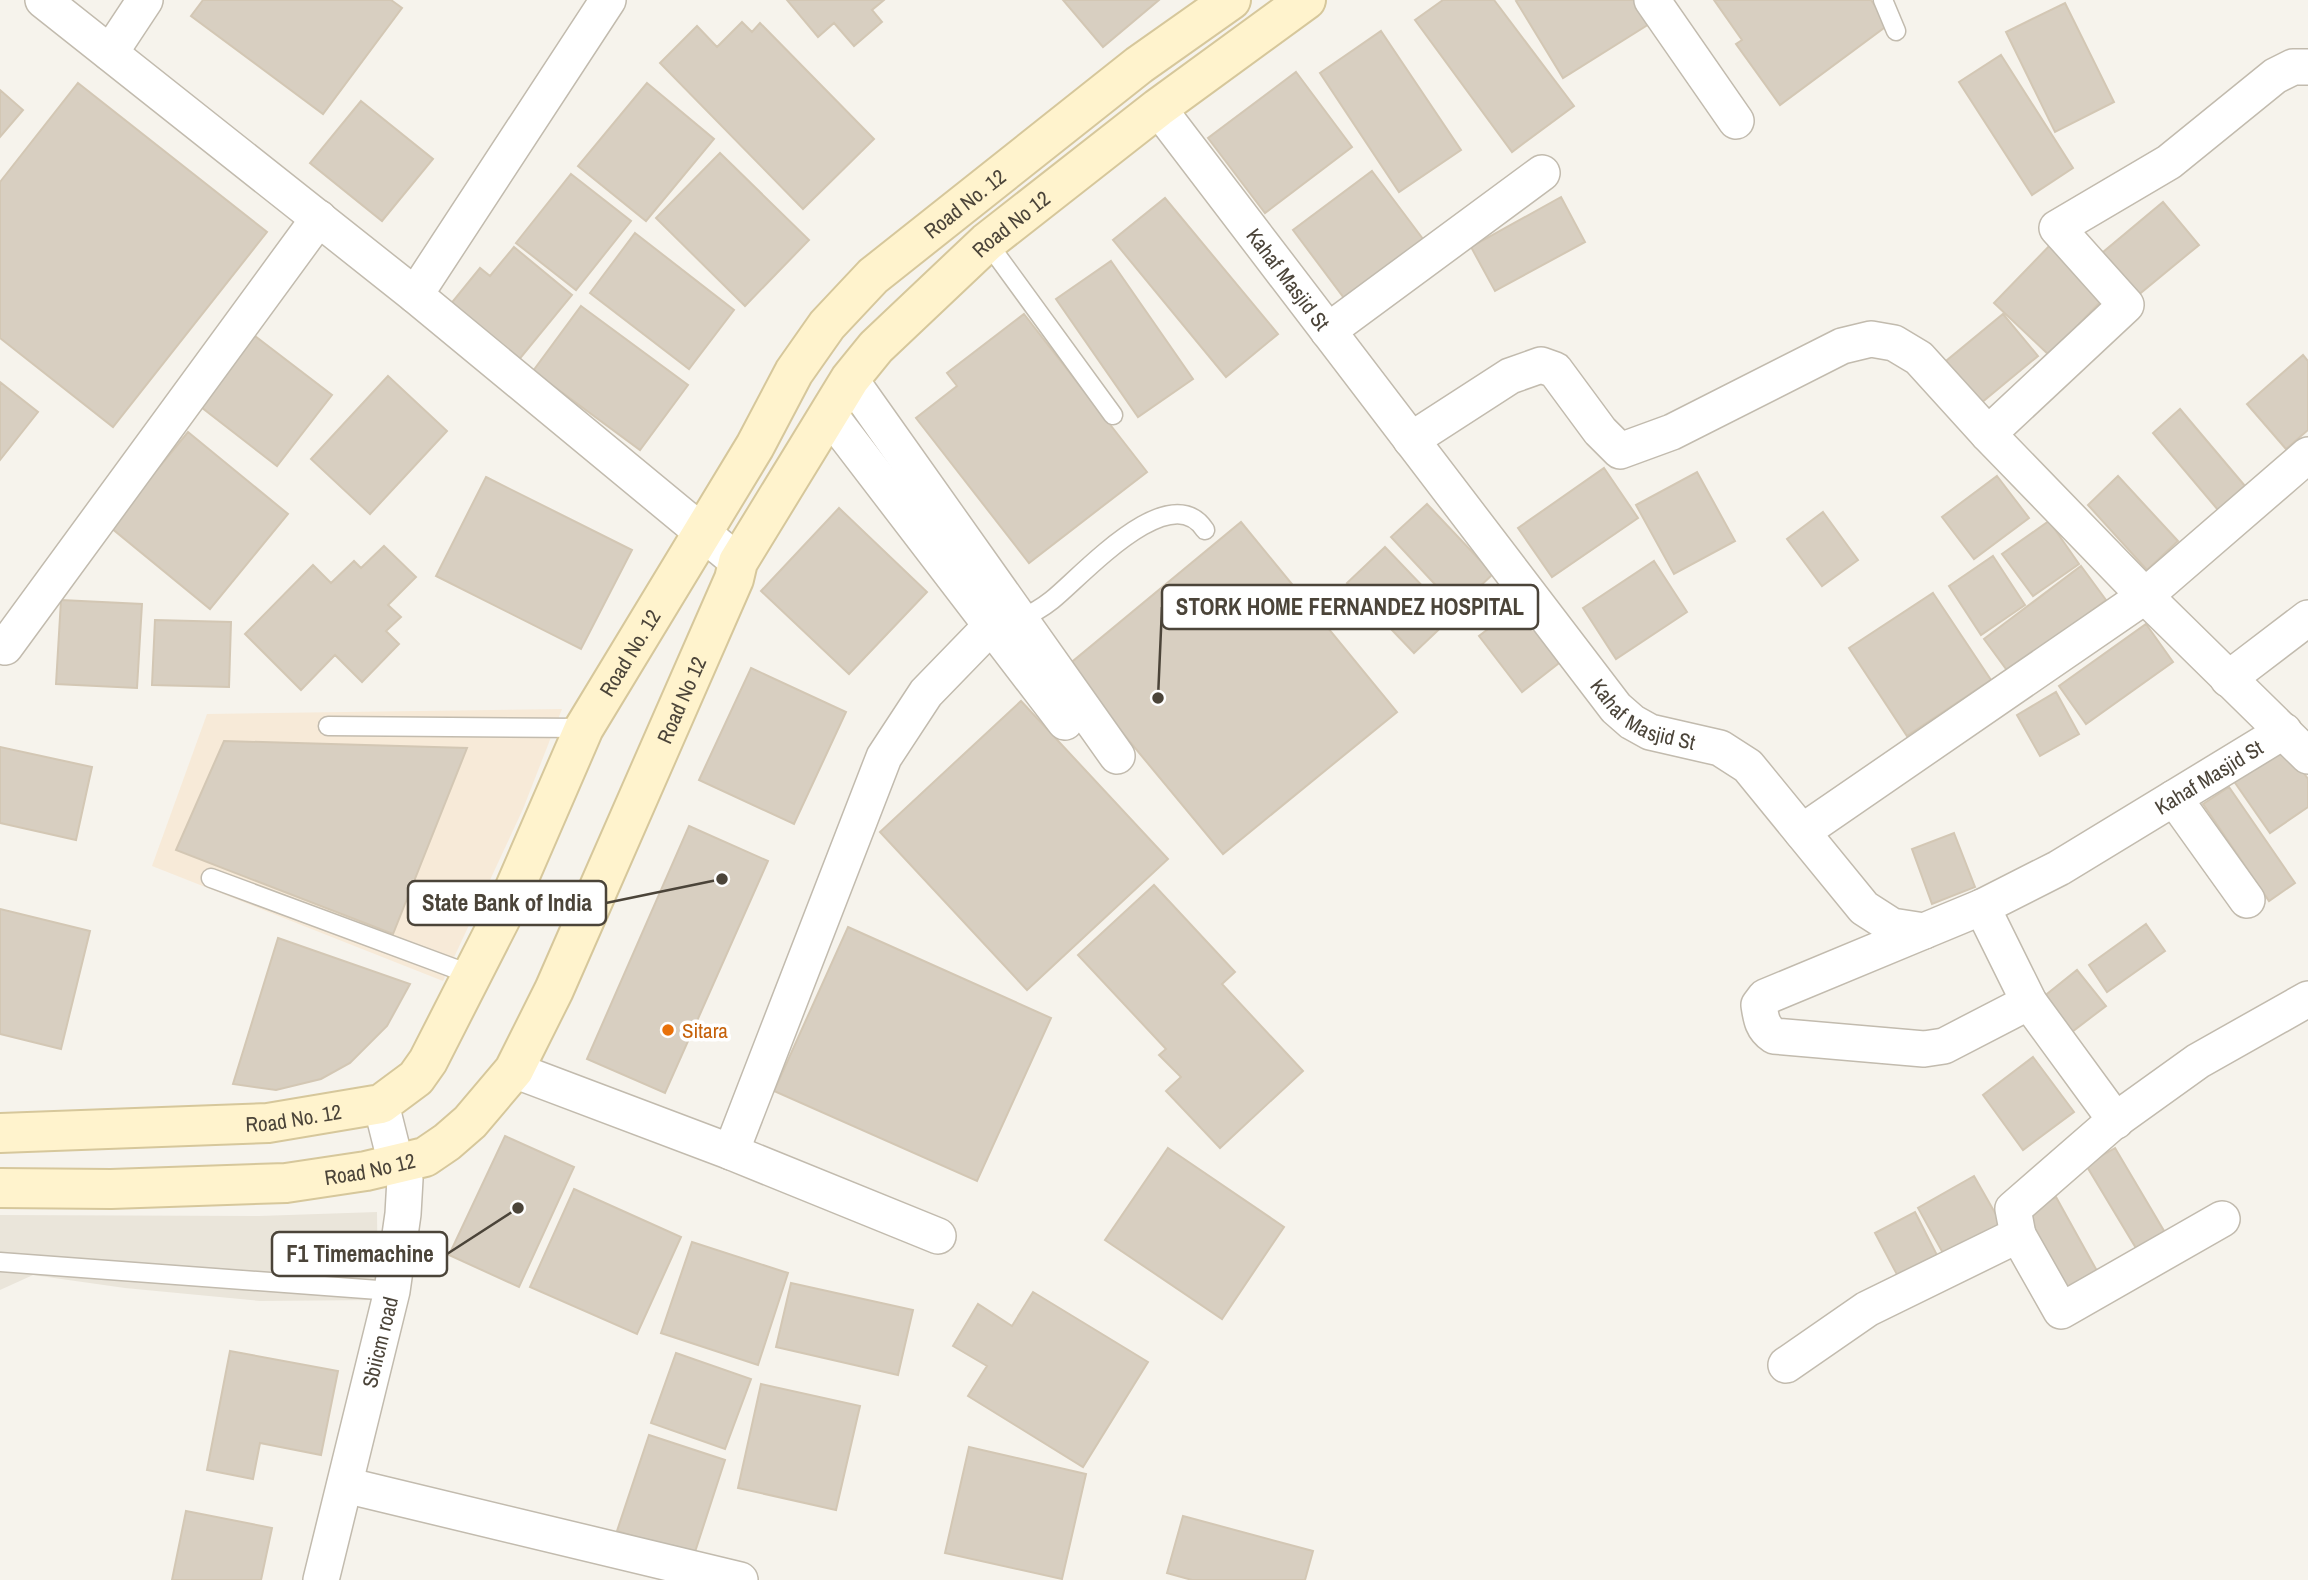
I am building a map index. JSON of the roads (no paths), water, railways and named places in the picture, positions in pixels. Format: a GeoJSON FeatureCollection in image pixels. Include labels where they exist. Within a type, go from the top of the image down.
{"type":"FeatureCollection","features":[{"type":"Feature","properties":{"kind":"main road","name":"Road No. 12"},"geometry":{"type":"LineString","coordinates":[[0,1133],[268,1122],[381,1104],[416,1078],[428,1061],[506,908],[584,728],[755,446],[794,372],[827,325],[873,276],[1139,65],[1231,0]]}},
{"type":"Feature","properties":{"kind":"main road","name":"Road No 12"},"geometry":{"type":"LineString","coordinates":[[0,1188],[111,1189],[286,1183],[425,1157],[470,1122],[514,1070],[554,990],[734,579],[738,562],[850,379],[876,347],[986,242],[1158,108],[1306,0]]}},
{"type":"Feature","properties":{"kind":"street"},"geometry":{"type":"LineString","coordinates":[[43,0],[415,295],[702,535],[738,562]]}},
{"type":"Feature","properties":{"kind":"street"},"geometry":{"type":"LineString","coordinates":[[110,53],[145,0]]}},
{"type":"Feature","properties":{"kind":"street"},"geometry":{"type":"LineString","coordinates":[[415,295],[608,0]]}},
{"type":"Feature","properties":{"kind":"street"},"geometry":{"type":"LineString","coordinates":[[1652,0],[1736,121]]}},
{"type":"Feature","properties":{"kind":"street"},"geometry":{"type":"LineString","coordinates":[[1988,434],[2126,305],[2057,228],[2169,162],[2275,76],[2293,67],[2308,68]]}},
{"type":"Feature","properties":{"kind":"street","name":"Kahaf Masjid St"},"geometry":{"type":"LineString","coordinates":[[1158,108],[1616,708],[1650,733],[1720,748],[1748,766],[1864,908],[1892,926],[1924,931],[1982,907],[2059,868],[2284,731]]}},
{"type":"Feature","properties":{"kind":"street"},"geometry":{"type":"LineString","coordinates":[[1328,331],[1542,173]]}},
{"type":"Feature","properties":{"kind":"street"},"geometry":{"type":"LineString","coordinates":[[2,652],[319,218]]}},
{"type":"Feature","properties":{"kind":"street"},"geometry":{"type":"LineString","coordinates":[[1411,440],[1510,376],[1541,365],[1555,370],[1600,431],[1620,451],[1672,432],[1842,346],[1871,339],[1894,343],[1919,358],[1988,434],[2145,596],[2308,756]]}},
{"type":"Feature","properties":{"kind":"street"},"geometry":{"type":"LineString","coordinates":[[850,379],[1074,733]]}},
{"type":"Feature","properties":{"kind":"street"},"geometry":{"type":"LineString","coordinates":[[829,414],[1117,756]]}},
{"type":"Feature","properties":{"kind":"street"},"geometry":{"type":"LineString","coordinates":[[1802,832],[2145,596],[2308,455]]}},
{"type":"Feature","properties":{"kind":"street"},"geometry":{"type":"LineString","coordinates":[[2228,678],[2308,618]]}},
{"type":"Feature","properties":{"kind":"street"},"geometry":{"type":"LineString","coordinates":[[731,1153],[884,757],[926,693],[1005,622]]}},
{"type":"Feature","properties":{"kind":"street"},"geometry":{"type":"LineString","coordinates":[[2174,798],[2246,900]]}},
{"type":"Feature","properties":{"kind":"street"},"geometry":{"type":"LineString","coordinates":[[1982,907],[2029,1002],[2116,1121]]}},
{"type":"Feature","properties":{"kind":"street"},"geometry":{"type":"LineString","coordinates":[[1924,931],[1765,997],[1759,1005],[1766,1031],[1773,1036],[1924,1049],[1944,1046],[2029,1002]]}},
{"type":"Feature","properties":{"kind":"street"},"geometry":{"type":"LineString","coordinates":[[2222,1219],[2061,1311],[2018,1235],[2014,1209],[2116,1121],[2197,1061],[2308,999]]}},
{"type":"Feature","properties":{"kind":"street"},"geometry":{"type":"LineString","coordinates":[[514,1070],[938,1236]]}},
{"type":"Feature","properties":{"kind":"street","name":"Sbiicm road"},"geometry":{"type":"LineString","coordinates":[[321,1580],[392,1291],[403,1214],[405,1178],[396,1164],[381,1104]]}},
{"type":"Feature","properties":{"kind":"street"},"geometry":{"type":"LineString","coordinates":[[1786,1365],[1867,1309],[2018,1235]]}},
{"type":"Feature","properties":{"kind":"street"},"geometry":{"type":"LineString","coordinates":[[345,1485],[740,1580]]}},
{"type":"Feature","properties":{"kind":"lane"},"geometry":{"type":"LineString","coordinates":[[1883,0],[1896,31]]}},
{"type":"Feature","properties":{"kind":"lane"},"geometry":{"type":"LineString","coordinates":[[986,242],[1113,415]]}},
{"type":"Feature","properties":{"kind":"lane"},"geometry":{"type":"LineString","coordinates":[[1005,622],[1036,612],[1130,534],[1165,514],[1188,516],[1200,522],[1205,530]]}},
{"type":"Feature","properties":{"kind":"lane"},"geometry":{"type":"LineString","coordinates":[[328,726],[584,728]]}},
{"type":"Feature","properties":{"kind":"lane"},"geometry":{"type":"LineString","coordinates":[[211,878],[472,975]]}},
{"type":"Feature","properties":{"kind":"lane"},"geometry":{"type":"LineString","coordinates":[[0,1262],[392,1291]]}},
{"type":"Feature","properties":{"kind":"place","name":"STORK HOME FERNANDEZ HOSPITAL"},"geometry":{"type":"Point","coordinates":[1158,698]}},
{"type":"Feature","properties":{"kind":"place","name":"State Bank of India"},"geometry":{"type":"Point","coordinates":[722,879]}},
{"type":"Feature","properties":{"kind":"place","name":"Sitara"},"geometry":{"type":"Point","coordinates":[668,1030]}},
{"type":"Feature","properties":{"kind":"place","name":"F1 Timemachine"},"geometry":{"type":"Point","coordinates":[518,1208]}}]}
